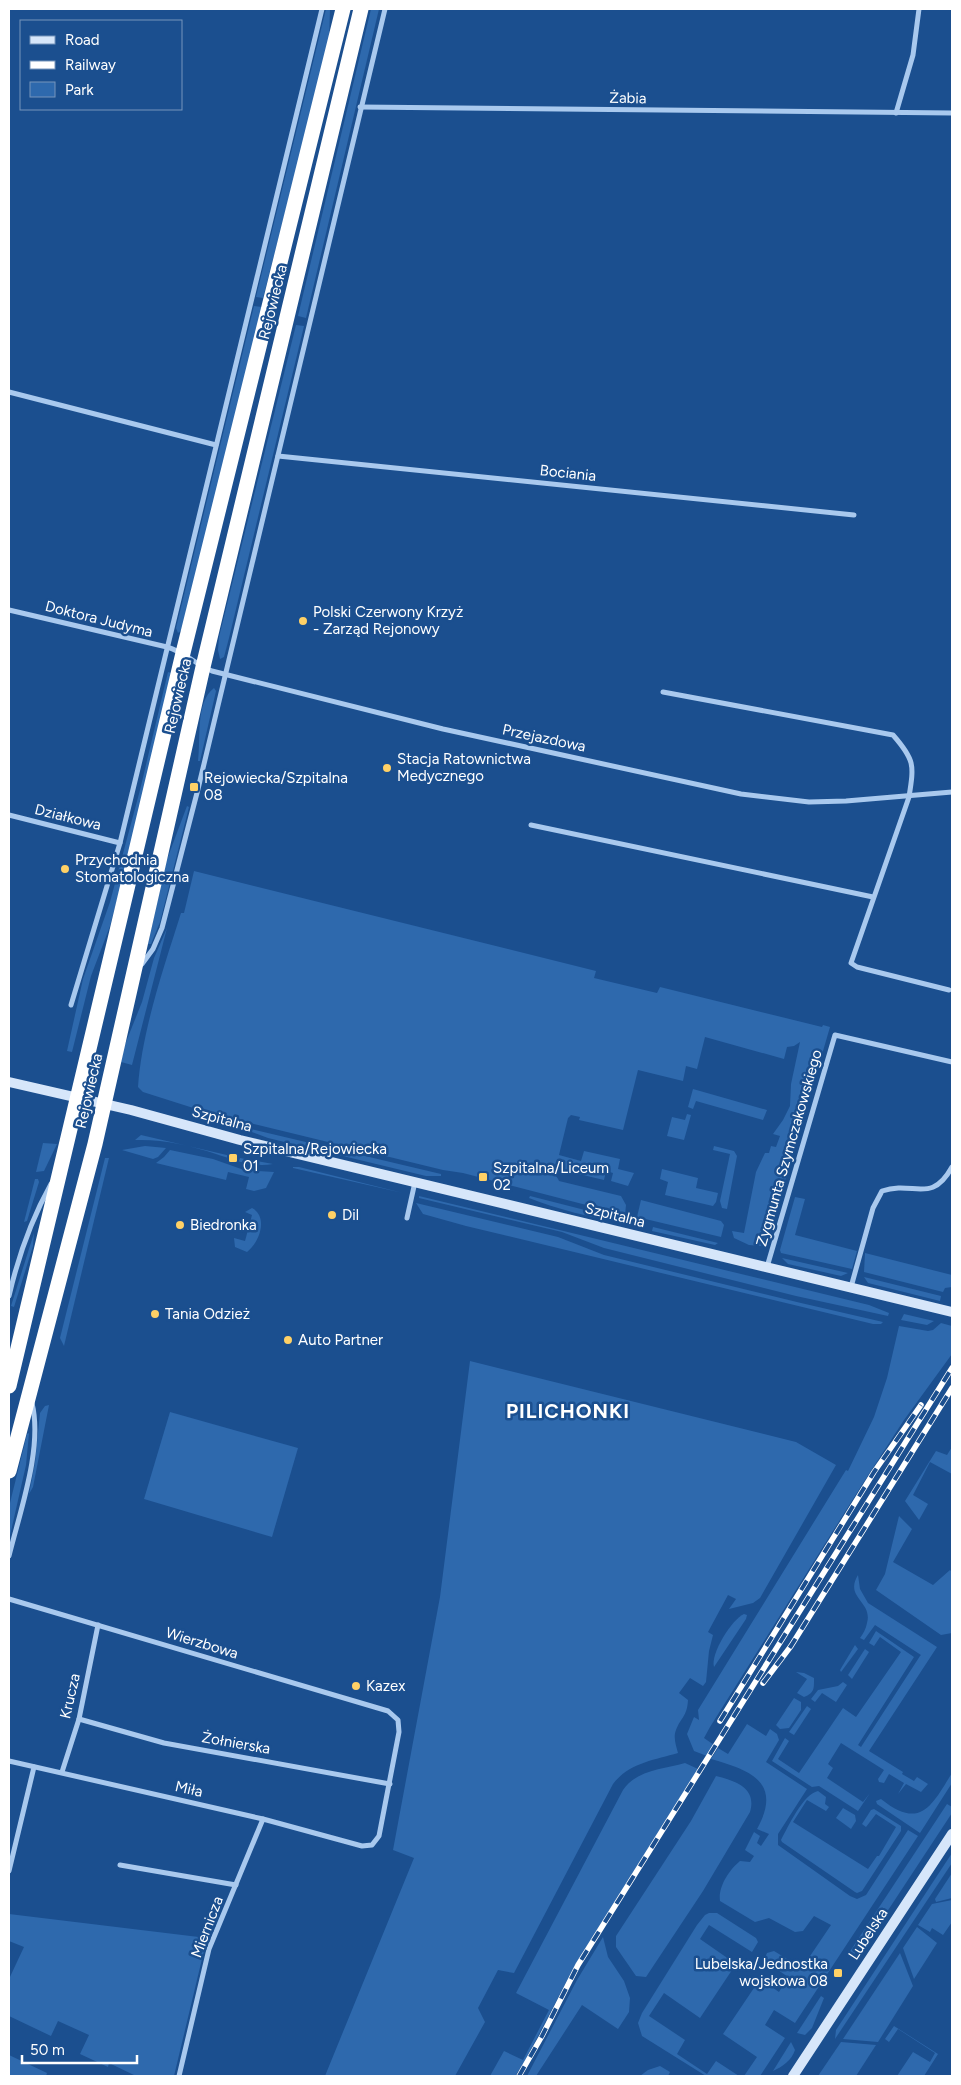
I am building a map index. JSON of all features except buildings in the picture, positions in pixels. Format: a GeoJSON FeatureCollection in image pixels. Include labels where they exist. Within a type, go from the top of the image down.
{"type":"FeatureCollection","features":[{"type":"Feature","properties":{"kind":"highway","name":"Rejowiecka"},"geometry":{"type":"LineString","coordinates":[[9,1386],[184,653],[343,9]]}},
{"type":"Feature","properties":{"kind":"highway","name":"Rejowiecka"},"geometry":{"type":"LineString","coordinates":[[9,1471],[104,1104],[203,667],[361,9]]}},
{"type":"Feature","properties":{"kind":"street"},"geometry":{"type":"LineString","coordinates":[[71,1005],[120,844],[322,9]]}},
{"type":"Feature","properties":{"kind":"street"},"geometry":{"type":"LineString","coordinates":[[131,982],[153,949],[162,928],[385,9]]}},
{"type":"Feature","properties":{"kind":"street"},"geometry":{"type":"LineString","coordinates":[[896,113],[913,55],[919,9]]}},
{"type":"Feature","properties":{"kind":"street","name":"Żabia"},"geometry":{"type":"LineString","coordinates":[[360,107],[952,114]]}},
{"type":"Feature","properties":{"kind":"street"},"geometry":{"type":"LineString","coordinates":[[9,392],[216,445]]}},
{"type":"Feature","properties":{"kind":"street","name":"Bociania"},"geometry":{"type":"LineString","coordinates":[[278,456],[854,515]]}},
{"type":"Feature","properties":{"kind":"street","name":"Doktora Judyma"},"geometry":{"type":"LineString","coordinates":[[9,610],[168,647],[184,653]]}},
{"type":"Feature","properties":{"kind":"street","name":"Przejazdowa"},"geometry":{"type":"LineString","coordinates":[[184,653],[203,667],[225,674],[443,729],[742,794],[810,802],[846,802],[952,792]]}},
{"type":"Feature","properties":{"kind":"street"},"geometry":{"type":"LineString","coordinates":[[663,692],[893,735],[908,752],[913,770],[909,797],[850,963],[857,967],[950,990]]}},
{"type":"Feature","properties":{"kind":"street","name":"Działkowa"},"geometry":{"type":"LineString","coordinates":[[9,815],[120,844]]}},
{"type":"Feature","properties":{"kind":"street"},"geometry":{"type":"LineString","coordinates":[[531,825],[873,897]]}},
{"type":"Feature","properties":{"kind":"street","name":"Zygmunta Szymczakowskiego"},"geometry":{"type":"LineString","coordinates":[[767,1268],[835,1035],[952,1062]]}},
{"type":"Feature","properties":{"kind":"street","name":"Szpitalna"},"geometry":{"type":"LineString","coordinates":[[9,1082],[104,1104],[240,1140],[952,1312]]}},
{"type":"Feature","properties":{"kind":"street"},"geometry":{"type":"LineString","coordinates":[[9,1296],[17,1262],[37,1210],[61,1166]]}},
{"type":"Feature","properties":{"kind":"street"},"geometry":{"type":"LineString","coordinates":[[851,1288],[874,1208],[882,1191],[895,1187],[924,1190],[939,1186],[952,1167]]}},
{"type":"Feature","properties":{"kind":"street"},"geometry":{"type":"LineString","coordinates":[[408,1218],[416,1182]]}},
{"type":"Feature","properties":{"kind":"street","name":"Rejowiecka"},"geometry":{"type":"LineString","coordinates":[[9,1556],[32,1461],[35,1425],[29,1391]]}},
{"type":"Feature","properties":{"kind":"street","name":"Wierzbowa"},"geometry":{"type":"LineString","coordinates":[[9,1600],[388,1711],[398,1720],[399,1732],[390,1784]]}},
{"type":"Feature","properties":{"kind":"street","name":"Krucza"},"geometry":{"type":"LineString","coordinates":[[62,1772],[79,1719],[98,1625]]}},
{"type":"Feature","properties":{"kind":"street","name":"Żołnierska"},"geometry":{"type":"LineString","coordinates":[[79,1719],[164,1743],[390,1784]]}},
{"type":"Feature","properties":{"kind":"street","name":"Miła"},"geometry":{"type":"LineString","coordinates":[[9,1761],[263,1819],[362,1846],[372,1845],[379,1836],[390,1784]]}},
{"type":"Feature","properties":{"kind":"street"},"geometry":{"type":"LineString","coordinates":[[9,1872],[34,1767]]}},
{"type":"Feature","properties":{"kind":"street","name":"Miernicza"},"geometry":{"type":"LineString","coordinates":[[179,2076],[209,1949],[263,1819]]}},
{"type":"Feature","properties":{"kind":"street","name":"Lubelska"},"geometry":{"type":"LineString","coordinates":[[793,2076],[952,1834]]}},
{"type":"Feature","properties":{"kind":"street"},"geometry":{"type":"LineString","coordinates":[[120,1865],[236,1885]]}},
{"type":"Feature","properties":{"kind":"green space"},"geometry":{"type":"Polygon","coordinates":[[[326,9],[330,9],[329,41],[263,298],[256,297],[326,9]]]}},
{"type":"Feature","properties":{"kind":"green space"},"geometry":{"type":"Polygon","coordinates":[[[371,9],[379,9],[306,318],[298,316],[371,9]]]}},
{"type":"Feature","properties":{"kind":"green space"},"geometry":{"type":"Polygon","coordinates":[[[254,306],[262,307],[189,613],[182,630],[178,633],[176,628],[254,306]]]}},
{"type":"Feature","properties":{"kind":"green space"},"geometry":{"type":"Polygon","coordinates":[[[296,325],[304,326],[229,638],[224,657],[220,659],[218,650],[219,637],[296,325]]]}},
{"type":"Feature","properties":{"kind":"green space"},"geometry":{"type":"Polygon","coordinates":[[[168,672],[171,673],[129,855],[110,926],[91,976],[72,1052],[67,1051],[83,979],[110,902],[140,790],[168,672]]]}},
{"type":"Feature","properties":{"kind":"green space"},"geometry":{"type":"Polygon","coordinates":[[[214,688],[216,691],[200,761],[198,761],[201,712],[208,694],[214,688]]]}},
{"type":"Feature","properties":{"kind":"green space"},"geometry":{"type":"Polygon","coordinates":[[[187,806],[189,807],[160,922],[151,944],[148,944],[166,862],[187,806]]]}},
{"type":"Feature","properties":{"kind":"green space"},"geometry":{"type":"Polygon","coordinates":[[[194,871],[596,971],[594,978],[657,993],[660,987],[822,1027],[823,1025],[830,1027],[767,1243],[761,1246],[749,1245],[734,1238],[732,1231],[744,1233],[756,1172],[765,1153],[769,1153],[771,1146],[776,1147],[780,1136],[773,1134],[790,1106],[791,1084],[800,1042],[794,1046],[787,1047],[784,1059],[705,1037],[697,1069],[686,1066],[683,1081],[638,1070],[623,1130],[579,1120],[580,1117],[571,1115],[568,1118],[559,1155],[581,1161],[584,1151],[620,1159],[618,1169],[634,1173],[628,1186],[611,1181],[613,1173],[606,1171],[604,1180],[549,1167],[550,1169],[559,1181],[621,1196],[626,1205],[625,1215],[463,1173],[443,1170],[209,1113],[143,1092],[138,1087],[140,1065],[149,1021],[181,913],[184,913],[194,871]]]}},
{"type":"Feature","properties":{"kind":"green space"},"geometry":{"type":"Polygon","coordinates":[[[167,928],[132,1065],[121,1062],[124,1047],[142,1002],[154,958],[167,928]]]}},
{"type":"Feature","properties":{"kind":"green space"},"geometry":{"type":"Polygon","coordinates":[[[693,1089],[767,1110],[763,1120],[696,1101],[693,1109],[688,1107],[693,1089]]]}},
{"type":"Feature","properties":{"kind":"green space"},"geometry":{"type":"Polygon","coordinates":[[[687,1114],[691,1115],[684,1140],[667,1136],[672,1117],[685,1120],[687,1114]]]}},
{"type":"Feature","properties":{"kind":"green space"},"geometry":{"type":"Polygon","coordinates":[[[242,1127],[441,1174],[441,1176],[426,1176],[268,1138],[242,1127]]]}},
{"type":"Feature","properties":{"kind":"green space"},"geometry":{"type":"Polygon","coordinates":[[[141,1135],[180,1144],[155,1140],[135,1140],[141,1135]]]}},
{"type":"Feature","properties":{"kind":"green space"},"geometry":{"type":"Polygon","coordinates":[[[43,1143],[57,1144],[44,1171],[36,1172],[43,1143]]]}},
{"type":"Feature","properties":{"kind":"green space"},"geometry":{"type":"Polygon","coordinates":[[[145,1146],[166,1148],[158,1157],[153,1159],[122,1150],[145,1146]]]}},
{"type":"Feature","properties":{"kind":"green space"},"geometry":{"type":"Polygon","coordinates":[[[714,1146],[734,1151],[737,1156],[727,1209],[722,1208],[720,1201],[730,1154],[713,1150],[714,1146]]]}},
{"type":"Feature","properties":{"kind":"green space"},"geometry":{"type":"Polygon","coordinates":[[[196,1148],[231,1156],[231,1159],[206,1151],[196,1148]]]}},
{"type":"Feature","properties":{"kind":"green space"},"geometry":{"type":"Polygon","coordinates":[[[170,1150],[213,1159],[244,1170],[274,1172],[266,1188],[254,1191],[246,1189],[249,1177],[228,1172],[226,1180],[156,1163],[170,1150]]]}},
{"type":"Feature","properties":{"kind":"green space"},"geometry":{"type":"Polygon","coordinates":[[[105,1158],[109,1158],[64,1346],[60,1338],[105,1158]]]}},
{"type":"Feature","properties":{"kind":"green space"},"geometry":{"type":"Polygon","coordinates":[[[240,1158],[273,1164],[258,1165],[239,1161],[240,1158]]]}},
{"type":"Feature","properties":{"kind":"green space"},"geometry":{"type":"Polygon","coordinates":[[[299,1167],[403,1193],[293,1168],[299,1167]]]}},
{"type":"Feature","properties":{"kind":"green space"},"geometry":{"type":"Polygon","coordinates":[[[662,1169],[698,1178],[696,1188],[718,1193],[716,1202],[713,1206],[665,1195],[668,1182],[660,1179],[662,1169]]]}},
{"type":"Feature","properties":{"kind":"green space"},"geometry":{"type":"Polygon","coordinates":[[[35,1179],[38,1179],[39,1182],[27,1221],[24,1222],[35,1179]]]}},
{"type":"Feature","properties":{"kind":"green space"},"geometry":{"type":"Polygon","coordinates":[[[419,1196],[869,1305],[889,1313],[888,1316],[796,1296],[604,1248],[562,1232],[419,1198],[419,1196]]]}},
{"type":"Feature","properties":{"kind":"green space"},"geometry":{"type":"Polygon","coordinates":[[[530,1196],[624,1220],[618,1222],[595,1218],[550,1206],[529,1198],[530,1196]]]}},
{"type":"Feature","properties":{"kind":"green space"},"geometry":{"type":"Polygon","coordinates":[[[795,1197],[805,1199],[795,1235],[857,1251],[852,1269],[781,1253],[780,1250],[795,1197]]]}},
{"type":"Feature","properties":{"kind":"green space"},"geometry":{"type":"Polygon","coordinates":[[[641,1200],[721,1221],[724,1225],[721,1237],[637,1217],[641,1200]]]}},
{"type":"Feature","properties":{"kind":"green space"},"geometry":{"type":"Polygon","coordinates":[[[416,1203],[558,1237],[604,1255],[883,1322],[881,1324],[873,1324],[466,1226],[423,1214],[416,1203]]]}},
{"type":"Feature","properties":{"kind":"green space"},"geometry":{"type":"Polygon","coordinates":[[[252,1208],[260,1217],[261,1224],[255,1243],[247,1252],[235,1247],[234,1238],[245,1241],[252,1215],[245,1212],[252,1208]]]}},
{"type":"Feature","properties":{"kind":"green space"},"geometry":{"type":"Polygon","coordinates":[[[653,1227],[718,1243],[715,1245],[652,1231],[653,1227]]]}},
{"type":"Feature","properties":{"kind":"green space"},"geometry":{"type":"Polygon","coordinates":[[[34,1233],[33,1246],[14,1307],[11,1306],[34,1233]]]}},
{"type":"Feature","properties":{"kind":"green space"},"geometry":{"type":"Polygon","coordinates":[[[865,1253],[952,1275],[952,1287],[945,1288],[943,1292],[864,1272],[865,1253]]]}},
{"type":"Feature","properties":{"kind":"green space"},"geometry":{"type":"Polygon","coordinates":[[[782,1258],[848,1273],[841,1276],[788,1264],[782,1258]]]}},
{"type":"Feature","properties":{"kind":"green space"},"geometry":{"type":"Polygon","coordinates":[[[864,1277],[941,1296],[940,1301],[868,1283],[864,1277]]]}},
{"type":"Feature","properties":{"kind":"green space"},"geometry":{"type":"Polygon","coordinates":[[[904,1314],[934,1321],[927,1325],[901,1320],[904,1314]]]}},
{"type":"Feature","properties":{"kind":"green space"},"geometry":{"type":"Polygon","coordinates":[[[941,1323],[952,1326],[952,1354],[904,1420],[865,1480],[710,1727],[704,1738],[714,1745],[707,1756],[694,1751],[687,1734],[694,1717],[699,1720],[698,1710],[846,1470],[848,1471],[874,1417],[887,1378],[899,1326],[928,1331],[933,1330],[941,1323]]]}},
{"type":"Feature","properties":{"kind":"green space"},"geometry":{"type":"Polygon","coordinates":[[[470,1361],[796,1442],[836,1465],[760,1598],[753,1603],[729,1609],[736,1599],[728,1595],[708,1632],[713,1635],[709,1651],[706,1682],[703,1686],[690,1678],[679,1693],[688,1700],[685,1714],[675,1733],[678,1753],[651,1760],[634,1767],[619,1777],[613,1784],[514,1973],[498,1970],[478,2008],[485,2022],[455,2076],[325,2076],[414,1858],[393,1850],[440,1597],[470,1361]]]}},
{"type":"Feature","properties":{"kind":"green space"},"geometry":{"type":"Polygon","coordinates":[[[49,1405],[33,1487],[29,1494],[35,1463],[40,1413],[45,1406],[49,1405]]]}},
{"type":"Feature","properties":{"kind":"green space"},"geometry":{"type":"Polygon","coordinates":[[[170,1412],[298,1448],[272,1537],[144,1499],[170,1412]]]}},
{"type":"Feature","properties":{"kind":"green space"},"geometry":{"type":"Polygon","coordinates":[[[29,1433],[26,1465],[9,1540],[9,1507],[27,1434],[29,1433]]]}},
{"type":"Feature","properties":{"kind":"green space"},"geometry":{"type":"Polygon","coordinates":[[[952,1447],[952,1474],[930,1462],[913,1495],[928,1504],[919,1520],[905,1501],[936,1451],[947,1455],[952,1447]]]}},
{"type":"Feature","properties":{"kind":"green space"},"geometry":{"type":"Polygon","coordinates":[[[899,1516],[912,1529],[893,1562],[933,1585],[950,1570],[952,1572],[952,1633],[941,1635],[876,1590],[885,1574],[899,1516]]]}},
{"type":"Feature","properties":{"kind":"green space"},"geometry":{"type":"Polygon","coordinates":[[[858,1575],[860,1589],[868,1603],[937,1647],[869,1751],[914,1781],[917,1777],[928,1784],[921,1792],[906,1784],[898,1794],[904,1783],[889,1774],[884,1783],[879,1782],[878,1779],[884,1770],[841,1743],[828,1764],[833,1768],[827,1778],[863,1802],[870,1793],[858,1811],[819,1786],[812,1787],[772,1761],[785,1738],[789,1741],[778,1759],[799,1773],[843,1708],[856,1717],[901,1652],[880,1637],[874,1646],[869,1643],[876,1631],[914,1657],[858,1745],[861,1747],[921,1655],[875,1625],[864,1640],[860,1638],[866,1627],[868,1616],[854,1589],[858,1575]]]}},
{"type":"Feature","properties":{"kind":"green space"},"geometry":{"type":"Polygon","coordinates":[[[744,1614],[747,1615],[746,1619],[714,1667],[715,1654],[723,1638],[739,1617],[744,1614]]]}},
{"type":"Feature","properties":{"kind":"green space"},"geometry":{"type":"Polygon","coordinates":[[[855,1645],[858,1649],[841,1672],[840,1670],[855,1645]]]}},
{"type":"Feature","properties":{"kind":"green space"},"geometry":{"type":"Polygon","coordinates":[[[865,1649],[869,1652],[852,1679],[848,1675],[865,1649]]]}},
{"type":"Feature","properties":{"kind":"green space"},"geometry":{"type":"Polygon","coordinates":[[[796,1672],[804,1673],[814,1678],[813,1690],[804,1697],[797,1693],[807,1679],[796,1672]]]}},
{"type":"Feature","properties":{"kind":"green space"},"geometry":{"type":"Polygon","coordinates":[[[843,1682],[847,1685],[836,1702],[822,1693],[815,1702],[811,1699],[818,1690],[838,1686],[843,1682]]]}},
{"type":"Feature","properties":{"kind":"green space"},"geometry":{"type":"Polygon","coordinates":[[[794,1698],[801,1702],[801,1710],[789,1728],[780,1729],[776,1725],[794,1698]]]}},
{"type":"Feature","properties":{"kind":"green space"},"geometry":{"type":"Polygon","coordinates":[[[807,1706],[811,1709],[794,1735],[789,1732],[807,1706]]]}},
{"type":"Feature","properties":{"kind":"green space"},"geometry":{"type":"Polygon","coordinates":[[[747,1724],[766,1736],[770,1729],[777,1734],[779,1740],[766,1762],[807,1789],[778,1834],[778,1845],[850,1896],[857,1899],[866,1895],[908,1830],[918,1836],[795,2023],[774,2010],[765,2025],[785,2038],[760,2076],[744,2076],[757,2057],[723,2034],[760,1979],[779,1992],[788,1977],[764,1960],[767,1953],[774,1951],[802,1968],[831,1925],[814,1916],[803,1931],[795,1932],[769,1918],[755,1922],[720,1901],[725,1879],[732,1869],[740,1861],[750,1862],[754,1856],[745,1850],[754,1832],[760,1836],[757,1843],[761,1846],[769,1834],[757,1829],[764,1813],[766,1800],[764,1789],[758,1780],[738,1768],[711,1759],[718,1748],[728,1754],[747,1724]]]}},
{"type":"Feature","properties":{"kind":"green space"},"geometry":{"type":"Polygon","coordinates":[[[685,1763],[698,1769],[575,1965],[524,2063],[515,2076],[490,2076],[504,2051],[523,2060],[549,2010],[516,1993],[623,1790],[635,1778],[643,1774],[685,1763]]]}},
{"type":"Feature","properties":{"kind":"green space"},"geometry":{"type":"Polygon","coordinates":[[[952,1773],[952,1783],[920,1833],[877,1804],[876,1801],[881,1799],[906,1813],[916,1813],[924,1810],[938,1795],[952,1773]]]}},
{"type":"Feature","properties":{"kind":"green space"},"geometry":{"type":"Polygon","coordinates":[[[716,1776],[731,1780],[748,1791],[751,1804],[750,1812],[703,1891],[646,1977],[636,1976],[616,1947],[616,1936],[691,1821],[716,1776]]]}},
{"type":"Feature","properties":{"kind":"green space"},"geometry":{"type":"Polygon","coordinates":[[[818,1791],[826,1797],[825,1804],[829,1807],[826,1811],[807,1800],[793,1822],[868,1869],[877,1856],[879,1856],[896,1827],[876,1814],[866,1827],[862,1824],[871,1810],[874,1809],[901,1826],[901,1831],[862,1891],[855,1892],[781,1840],[802,1804],[812,1793],[818,1791]]]}},
{"type":"Feature","properties":{"kind":"green space"},"geometry":{"type":"Polygon","coordinates":[[[947,1804],[952,1807],[952,1813],[877,1927],[851,1958],[847,1956],[947,1804]]]}},
{"type":"Feature","properties":{"kind":"green space"},"geometry":{"type":"Polygon","coordinates":[[[843,1808],[855,1815],[856,1821],[851,1829],[836,1818],[843,1808]]]}},
{"type":"Feature","properties":{"kind":"green space"},"geometry":{"type":"Polygon","coordinates":[[[952,1853],[952,1863],[835,2039],[836,2030],[952,1853]]]}},
{"type":"Feature","properties":{"kind":"green space"},"geometry":{"type":"Polygon","coordinates":[[[952,1873],[952,1898],[936,1902],[935,1899],[952,1873]]]}},
{"type":"Feature","properties":{"kind":"green space"},"geometry":{"type":"Polygon","coordinates":[[[952,1900],[952,1922],[943,1935],[932,1928],[930,1932],[918,1925],[932,1904],[952,1900]]]}},
{"type":"Feature","properties":{"kind":"green space"},"geometry":{"type":"Polygon","coordinates":[[[709,1913],[717,1913],[756,1938],[758,1942],[752,1952],[709,1925],[700,1939],[736,1964],[700,2018],[664,1993],[649,2016],[685,2040],[677,2054],[707,2074],[716,2061],[739,2076],[706,2076],[642,2036],[638,2023],[642,2013],[697,1925],[709,1913]]]}},
{"type":"Feature","properties":{"kind":"green space"},"geometry":{"type":"Polygon","coordinates":[[[9,1914],[207,1938],[174,2076],[136,2076],[109,2063],[108,2067],[80,2054],[89,2035],[58,2021],[51,2036],[9,2016],[9,1979],[24,1947],[9,1941],[9,1914]]]}},
{"type":"Feature","properties":{"kind":"green space"},"geometry":{"type":"Polygon","coordinates":[[[917,1927],[937,1943],[914,1979],[903,1948],[917,1927]]]}},
{"type":"Feature","properties":{"kind":"green space"},"geometry":{"type":"Polygon","coordinates":[[[603,1937],[608,1957],[624,1981],[630,1998],[629,2012],[618,2029],[582,2005],[536,2076],[527,2076],[577,1980],[603,1937]]]}},
{"type":"Feature","properties":{"kind":"green space"},"geometry":{"type":"Polygon","coordinates":[[[900,1953],[913,1986],[878,2042],[843,2039],[900,1953]]]}},
{"type":"Feature","properties":{"kind":"green space"},"geometry":{"type":"Polygon","coordinates":[[[821,1996],[824,1998],[812,2028],[805,2035],[797,2033],[821,1996]]]}},
{"type":"Feature","properties":{"kind":"green space"},"geometry":{"type":"Polygon","coordinates":[[[894,2026],[938,2054],[924,2076],[897,2076],[913,2052],[930,2062],[935,2053],[898,2029],[889,2042],[885,2039],[894,2026]]]}},
{"type":"Feature","properties":{"kind":"green space"},"geometry":{"type":"Polygon","coordinates":[[[791,2042],[795,2050],[792,2057],[773,2071],[791,2042]]]}},
{"type":"Feature","properties":{"kind":"green space"},"geometry":{"type":"Polygon","coordinates":[[[841,2042],[876,2045],[856,2076],[818,2076],[841,2042]]]}},
{"type":"Feature","properties":{"kind":"green space"},"geometry":{"type":"Polygon","coordinates":[[[9,2055],[47,2073],[46,2076],[9,2076],[9,2055]]]}},
{"type":"Feature","properties":{"kind":"green space"},"geometry":{"type":"Polygon","coordinates":[[[660,2066],[670,2072],[668,2076],[640,2076],[648,2070],[660,2066]]]}},
{"type":"Feature","properties":{"kind":"railway"},"geometry":{"type":"LineString","coordinates":[[519,2076],[542,2036],[578,1965],[952,1368]]}},
{"type":"Feature","properties":{"kind":"railway"},"geometry":{"type":"LineString","coordinates":[[763,1683],[791,1646],[952,1388]]}},
{"type":"Feature","properties":{"kind":"railway"},"geometry":{"type":"LineString","coordinates":[[720,1721],[874,1472],[921,1405]]}},
{"type":"Feature","properties":{"kind":"place","name":"Polski Czerwony Krzyż - Zarząd Rejonowy"},"geometry":{"type":"Point","coordinates":[303,621]}},
{"type":"Feature","properties":{"kind":"place","name":"Stacja Ratownictwa Medycznego"},"geometry":{"type":"Point","coordinates":[387,768]}},
{"type":"Feature","properties":{"kind":"place","name":"Rejowiecka/Szpitalna 08"},"geometry":{"type":"Point","coordinates":[194,787]}},
{"type":"Feature","properties":{"kind":"place","name":"Przychodnia Stomatologiczna"},"geometry":{"type":"Point","coordinates":[65,869]}},
{"type":"Feature","properties":{"kind":"place","name":"Szpitalna/Rejowiecka 01"},"geometry":{"type":"Point","coordinates":[233,1158]}},
{"type":"Feature","properties":{"kind":"place","name":"Szpitalna/Liceum 02"},"geometry":{"type":"Point","coordinates":[483,1177]}},
{"type":"Feature","properties":{"kind":"place","name":"Dil"},"geometry":{"type":"Point","coordinates":[332,1215]}},
{"type":"Feature","properties":{"kind":"place","name":"Biedronka"},"geometry":{"type":"Point","coordinates":[180,1225]}},
{"type":"Feature","properties":{"kind":"place","name":"Tania Odzież"},"geometry":{"type":"Point","coordinates":[155,1314]}},
{"type":"Feature","properties":{"kind":"place","name":"Auto Partner"},"geometry":{"type":"Point","coordinates":[288,1340]}},
{"type":"Feature","properties":{"kind":"place","name":"Kazex"},"geometry":{"type":"Point","coordinates":[356,1686]}},
{"type":"Feature","properties":{"kind":"place","name":"Lubelska/Jednostka wojskowa 08"},"geometry":{"type":"Point","coordinates":[838,1973]}},
{"type":"Feature","properties":{"kind":"district","name":"PILICHONKI"},"geometry":{"type":"Point","coordinates":[568,1411]}}]}
